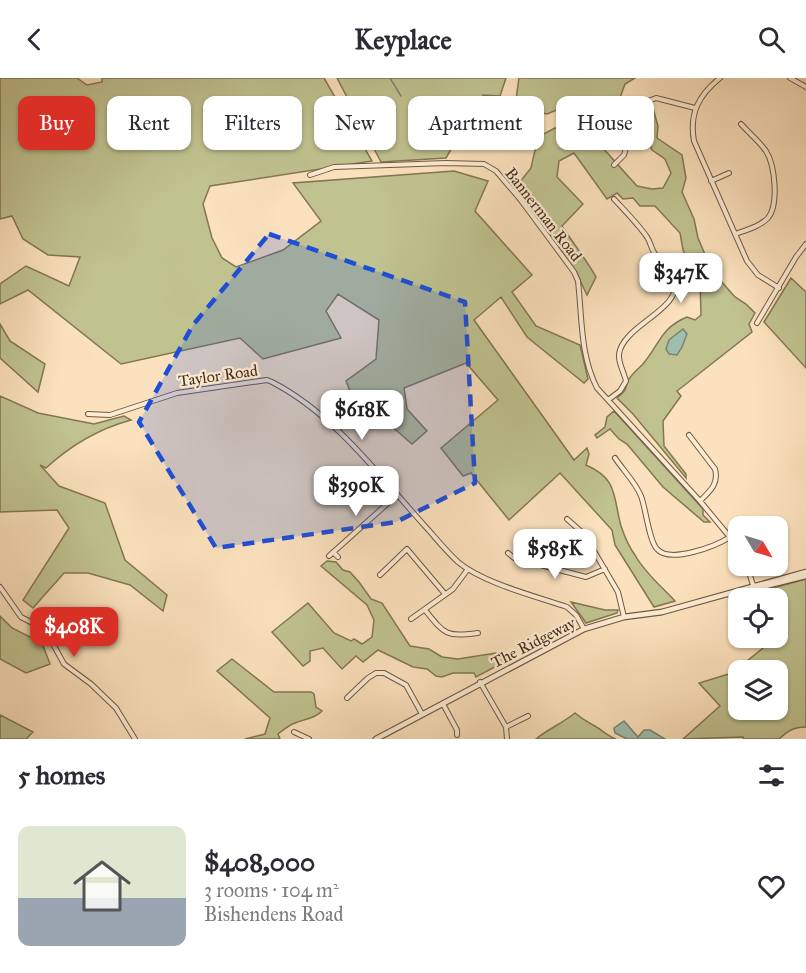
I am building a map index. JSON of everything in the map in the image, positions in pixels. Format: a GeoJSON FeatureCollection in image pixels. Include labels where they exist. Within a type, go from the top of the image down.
{"type":"FeatureCollection","features":[{"type":"Feature","properties":{"kind":"street"},"geometry":{"type":"LineString","coordinates":[[720,78],[706,91],[695,108],[693,141],[753,271],[779,288]]}},
{"type":"Feature","properties":{"kind":"street"},"geometry":{"type":"LineString","coordinates":[[790,78],[806,87]]}},
{"type":"Feature","properties":{"kind":"street"},"geometry":{"type":"LineString","coordinates":[[614,165],[624,155],[636,112],[646,102],[656,98],[695,108]]}},
{"type":"Feature","properties":{"kind":"street"},"geometry":{"type":"LineString","coordinates":[[735,234],[764,221],[774,206],[770,159],[741,124]]}},
{"type":"Feature","properties":{"kind":"street","name":"Bannerman Road"},"geometry":{"type":"LineString","coordinates":[[310,175],[334,168],[473,162],[490,166],[520,199],[574,272],[578,281],[584,346],[589,372],[597,387],[728,535]]}},
{"type":"Feature","properties":{"kind":"street"},"geometry":{"type":"LineString","coordinates":[[711,181],[729,173]]}},
{"type":"Feature","properties":{"kind":"street"},"geometry":{"type":"LineString","coordinates":[[608,400],[620,391],[626,381],[619,362],[619,355],[626,339],[666,304],[674,295],[675,288],[672,273],[653,251],[647,237],[614,199]]}},
{"type":"Feature","properties":{"kind":"street"},"geometry":{"type":"LineString","coordinates":[[757,323],[806,244]]}},
{"type":"Feature","properties":{"kind":"street","name":"Taylor Road"},"geometry":{"type":"LineString","coordinates":[[88,414],[110,415],[177,393],[267,380],[277,384],[326,418],[457,561],[481,576],[567,607],[576,615],[584,629]]}},
{"type":"Feature","properties":{"kind":"street"},"geometry":{"type":"LineString","coordinates":[[689,435],[715,469],[717,475],[713,489],[700,501]]}},
{"type":"Feature","properties":{"kind":"street"},"geometry":{"type":"LineString","coordinates":[[615,458],[640,495],[654,545],[661,553],[675,556],[716,545],[728,538]]}},
{"type":"Feature","properties":{"kind":"street"},"geometry":{"type":"LineString","coordinates":[[329,556],[397,495]]}},
{"type":"Feature","properties":{"kind":"street"},"geometry":{"type":"LineString","coordinates":[[567,519],[584,534],[618,592],[624,617]]}},
{"type":"Feature","properties":{"kind":"street"},"geometry":{"type":"LineString","coordinates":[[380,575],[407,549],[445,594]]}},
{"type":"Feature","properties":{"kind":"street"},"geometry":{"type":"LineString","coordinates":[[333,552],[338,557]]}},
{"type":"Feature","properties":{"kind":"street"},"geometry":{"type":"LineString","coordinates":[[508,554],[514,558],[586,577],[604,569]]}},
{"type":"Feature","properties":{"kind":"street"},"geometry":{"type":"LineString","coordinates":[[411,619],[453,589],[468,569]]}},
{"type":"Feature","properties":{"kind":"street","name":"The Ridgeway"},"geometry":{"type":"LineString","coordinates":[[376,739],[584,629],[624,617],[662,612],[806,572]]}},
{"type":"Feature","properties":{"kind":"street"},"geometry":{"type":"LineString","coordinates":[[750,576],[753,585],[759,588]]}},
{"type":"Feature","properties":{"kind":"street","name":"The Ridgeway"},"geometry":{"type":"LineString","coordinates":[[759,588],[806,576]]}},
{"type":"Feature","properties":{"kind":"street"},"geometry":{"type":"LineString","coordinates":[[776,579],[786,581]]}},
{"type":"Feature","properties":{"kind":"street"},"geometry":{"type":"LineString","coordinates":[[0,587],[21,617],[42,628],[48,635],[64,664],[91,684],[116,708],[135,739]]}},
{"type":"Feature","properties":{"kind":"street","name":"The Ridgeway"},"geometry":{"type":"LineString","coordinates":[[713,598],[728,595]]}},
{"type":"Feature","properties":{"kind":"street"},"geometry":{"type":"LineString","coordinates":[[425,610],[445,632],[455,636],[478,633]]}},
{"type":"Feature","properties":{"kind":"street"},"geometry":{"type":"LineString","coordinates":[[347,698],[368,678],[376,673],[384,673],[405,685],[422,714]]}},
{"type":"Feature","properties":{"kind":"street"},"geometry":{"type":"LineString","coordinates":[[480,682],[507,727],[507,739]]}},
{"type":"Feature","properties":{"kind":"street"},"geometry":{"type":"LineString","coordinates":[[443,703],[457,730],[457,735]]}},
{"type":"Feature","properties":{"kind":"street"},"geometry":{"type":"LineString","coordinates":[[507,727],[528,716]]}},
{"type":"Feature","properties":{"kind":"street"},"geometry":{"type":"LineString","coordinates":[[294,732],[309,739]]}},
{"type":"Feature","properties":{"kind":"highlighted area"},"geometry":{"type":"Polygon","coordinates":[[[269,234],[465,302],[475,483],[396,522],[216,548],[139,422],[193,325],[269,234]]]}},
{"type":"Feature","properties":{"kind":"green space"},"geometry":{"type":"Polygon","coordinates":[[[0,78],[77,78],[87,85],[102,82],[102,78],[324,78],[334,96],[314,96],[314,150],[366,150],[372,161],[210,186],[203,204],[212,238],[222,258],[236,267],[283,250],[321,221],[293,183],[454,171],[488,181],[475,211],[532,275],[512,292],[536,326],[580,345],[588,379],[584,383],[527,337],[501,297],[474,320],[574,460],[587,448],[589,454],[586,465],[604,476],[609,483],[615,497],[621,526],[631,548],[648,573],[675,601],[654,607],[615,545],[612,530],[560,473],[509,520],[471,473],[463,476],[441,448],[498,400],[466,363],[404,388],[407,409],[427,431],[412,444],[383,419],[364,425],[346,381],[376,359],[379,320],[338,294],[326,311],[341,338],[263,359],[240,338],[121,364],[28,290],[0,304],[0,284],[26,266],[69,286],[80,257],[48,255],[23,239],[12,216],[0,219],[0,78]]]}},
{"type":"Feature","properties":{"kind":"green space"},"geometry":{"type":"Polygon","coordinates":[[[337,78],[506,78],[500,96],[408,96],[408,150],[451,150],[446,158],[381,162],[375,150],[396,150],[396,96],[346,96],[337,78]]]}},
{"type":"Feature","properties":{"kind":"green space"},"geometry":{"type":"Polygon","coordinates":[[[519,78],[635,78],[625,84],[621,96],[556,96],[556,110],[547,114],[544,113],[544,96],[517,96],[519,78]]]}},
{"type":"Feature","properties":{"kind":"green space"},"geometry":{"type":"Polygon","coordinates":[[[654,112],[658,126],[657,138],[682,155],[686,178],[682,192],[712,271],[735,297],[755,313],[749,324],[752,332],[677,391],[681,396],[663,421],[664,446],[686,474],[686,478],[617,398],[624,391],[630,377],[648,358],[671,326],[687,317],[695,320],[701,315],[700,280],[683,250],[680,233],[655,206],[640,206],[633,198],[623,199],[617,193],[607,199],[574,153],[559,161],[557,177],[583,204],[562,226],[596,277],[587,295],[576,272],[516,187],[531,168],[535,150],[544,150],[544,134],[555,128],[556,150],[605,150],[637,186],[652,189],[663,188],[671,173],[665,159],[652,150],[654,150],[654,112]]]}},
{"type":"Feature","properties":{"kind":"green space"},"geometry":{"type":"Polygon","coordinates":[[[791,278],[806,292],[806,368],[764,322],[791,278]]]}},
{"type":"Feature","properties":{"kind":"green space"},"geometry":{"type":"Polygon","coordinates":[[[0,324],[10,341],[45,364],[38,392],[0,358],[0,324]]]}},
{"type":"Feature","properties":{"kind":"green space"},"geometry":{"type":"Polygon","coordinates":[[[0,396],[38,413],[94,424],[124,416],[131,420],[86,438],[46,468],[40,465],[59,486],[105,503],[125,560],[167,595],[163,611],[130,585],[88,573],[64,573],[33,608],[23,600],[69,528],[57,510],[0,512],[0,396]]]}},
{"type":"Feature","properties":{"kind":"green space"},"geometry":{"type":"Polygon","coordinates":[[[614,411],[703,509],[703,515],[710,522],[704,522],[663,487],[627,444],[610,429],[597,438],[595,435],[605,427],[607,417],[614,411]]]}},
{"type":"Feature","properties":{"kind":"green space"},"geometry":{"type":"Polygon","coordinates":[[[327,561],[336,562],[343,570],[350,572],[371,599],[382,603],[410,646],[429,649],[442,657],[458,659],[496,653],[508,660],[476,677],[474,673],[453,673],[442,677],[436,676],[427,669],[413,667],[378,650],[363,662],[356,656],[342,669],[323,648],[310,651],[310,661],[303,666],[272,632],[308,603],[334,633],[362,644],[372,637],[374,620],[367,605],[321,566],[327,561]]]}},
{"type":"Feature","properties":{"kind":"green space"},"geometry":{"type":"Polygon","coordinates":[[[806,579],[806,727],[791,730],[779,739],[744,739],[743,737],[683,739],[720,706],[699,683],[728,674],[728,720],[788,720],[788,660],[748,660],[763,648],[788,648],[788,588],[773,588],[806,579]]]}},
{"type":"Feature","properties":{"kind":"green space"},"geometry":{"type":"Polygon","coordinates":[[[571,602],[605,610],[618,610],[617,613],[586,623],[571,602]]]}},
{"type":"Feature","properties":{"kind":"green space"},"geometry":{"type":"Polygon","coordinates":[[[0,616],[12,628],[42,643],[50,664],[26,673],[0,659],[0,616]]]}},
{"type":"Feature","properties":{"kind":"green space"},"geometry":{"type":"Polygon","coordinates":[[[232,659],[274,692],[311,692],[314,694],[316,707],[322,711],[286,728],[278,734],[280,739],[245,739],[265,734],[270,718],[217,671],[232,659]]]}},
{"type":"Feature","properties":{"kind":"green space"},"geometry":{"type":"Polygon","coordinates":[[[575,713],[607,734],[616,739],[536,739],[575,713]]]}},
{"type":"Feature","properties":{"kind":"green space"},"geometry":{"type":"Polygon","coordinates":[[[0,715],[33,732],[26,739],[0,739],[0,715]]]}},
{"type":"Feature","properties":{"kind":"shaded area"},"geometry":{"type":"Polygon","coordinates":[[[683,329],[687,334],[682,347],[677,355],[669,354],[666,349],[669,340],[683,329]]]}},
{"type":"Feature","properties":{"kind":"shaded area"},"geometry":{"type":"Polygon","coordinates":[[[624,721],[638,737],[644,730],[650,730],[665,739],[627,739],[615,733],[614,728],[624,721]]]}},
{"type":"Feature","properties":{"kind":"waterway"},"geometry":{"type":"LineString","coordinates":[[390,78],[401,96]]}}]}
